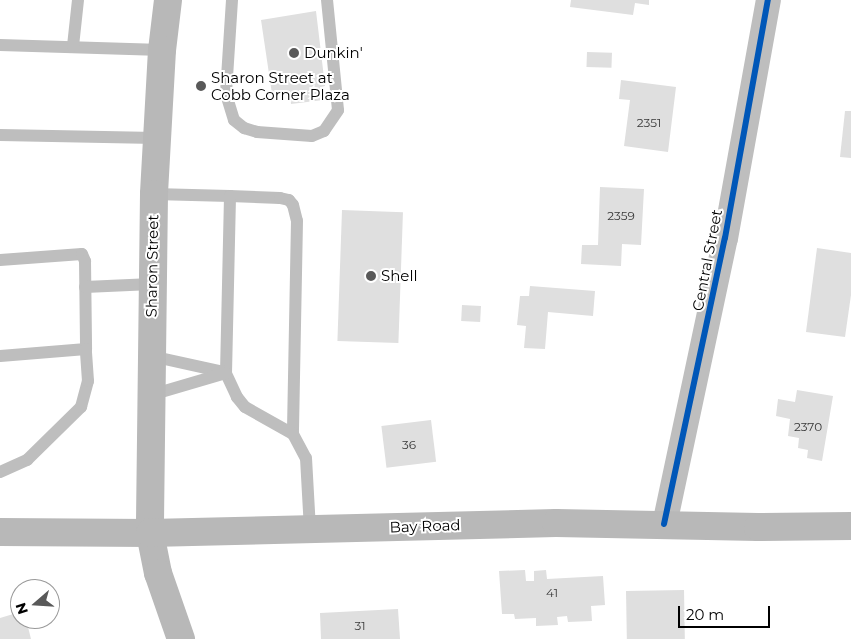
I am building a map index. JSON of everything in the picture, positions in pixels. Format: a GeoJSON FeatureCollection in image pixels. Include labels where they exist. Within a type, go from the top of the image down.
{"type":"FeatureCollection","features":[{"type":"Feature","properties":{"kind":"main road","name":"Sharon Street"},"geometry":{"type":"LineString","coordinates":[[168,0],[162,50],[154,194],[150,534],[158,573],[182,639]]}},
{"type":"Feature","properties":{"kind":"main road","name":"Bay Road"},"geometry":{"type":"LineString","coordinates":[[0,532],[150,534],[556,523],[758,527],[851,526]]}},
{"type":"Feature","properties":{"kind":"street","name":"Central Street"},"geometry":{"type":"LineString","coordinates":[[664,524],[725,238],[768,0]]}},
{"type":"Feature","properties":{"kind":"lane"},"geometry":{"type":"LineString","coordinates":[[73,46],[78,0]]}},
{"type":"Feature","properties":{"kind":"lane"},"geometry":{"type":"LineString","coordinates":[[232,0],[226,94],[234,120],[244,128],[257,132],[312,136],[324,131],[338,110],[327,0]]}},
{"type":"Feature","properties":{"kind":"lane"},"geometry":{"type":"LineString","coordinates":[[0,45],[162,50]]}},
{"type":"Feature","properties":{"kind":"lane"},"geometry":{"type":"LineString","coordinates":[[0,136],[156,138]]}},
{"type":"Feature","properties":{"kind":"lane"},"geometry":{"type":"LineString","coordinates":[[154,194],[280,198],[289,200],[294,205],[296,213],[293,434],[306,458],[310,530]]}},
{"type":"Feature","properties":{"kind":"lane"},"geometry":{"type":"LineString","coordinates":[[230,196],[226,372],[237,397],[245,407],[293,434]]}},
{"type":"Feature","properties":{"kind":"lane"},"geometry":{"type":"LineString","coordinates":[[0,260],[82,254],[84,261],[88,381],[81,407],[27,460],[0,472]]}},
{"type":"Feature","properties":{"kind":"lane"},"geometry":{"type":"LineString","coordinates":[[85,287],[152,284]]}},
{"type":"Feature","properties":{"kind":"lane"},"geometry":{"type":"LineString","coordinates":[[0,356],[86,348]]}},
{"type":"Feature","properties":{"kind":"lane"},"geometry":{"type":"LineString","coordinates":[[151,356],[226,372]]}},
{"type":"Feature","properties":{"kind":"lane"},"geometry":{"type":"LineString","coordinates":[[151,395],[226,372]]}},
{"type":"Feature","properties":{"kind":"building"},"geometry":{"type":"Polygon","coordinates":[[[571,0],[649,0],[649,5],[635,3],[633,15],[570,7],[571,0]]]}},
{"type":"Feature","properties":{"kind":"building","name":"Dunkin'"},"geometry":{"type":"Polygon","coordinates":[[[316,11],[325,86],[321,87],[323,100],[291,104],[290,91],[272,94],[261,20],[316,11]]]}},
{"type":"Feature","properties":{"kind":"building"},"geometry":{"type":"Polygon","coordinates":[[[587,52],[612,53],[611,68],[586,67],[587,52]]]}},
{"type":"Feature","properties":{"kind":"building"},"geometry":{"type":"Polygon","coordinates":[[[621,80],[676,87],[668,152],[624,146],[630,100],[619,99],[621,80]]]}},
{"type":"Feature","properties":{"kind":"building"},"geometry":{"type":"Polygon","coordinates":[[[845,111],[851,111],[851,158],[840,157],[845,111]]]}},
{"type":"Feature","properties":{"kind":"building"},"geometry":{"type":"Polygon","coordinates":[[[600,187],[644,189],[641,245],[622,244],[621,266],[581,264],[582,245],[598,245],[600,187]]]}},
{"type":"Feature","properties":{"kind":"building","name":"Shell"},"geometry":{"type":"Polygon","coordinates":[[[342,210],[403,212],[398,343],[337,341],[342,210]]]}},
{"type":"Feature","properties":{"kind":"building"},"geometry":{"type":"Polygon","coordinates":[[[817,248],[851,253],[851,295],[845,337],[806,332],[817,248]]]}},
{"type":"Feature","properties":{"kind":"building"},"geometry":{"type":"Polygon","coordinates":[[[530,286],[595,291],[593,316],[548,312],[545,349],[524,348],[526,326],[517,325],[520,296],[529,296],[530,286]]]}},
{"type":"Feature","properties":{"kind":"building"},"geometry":{"type":"Polygon","coordinates":[[[462,305],[481,306],[480,322],[461,321],[462,305]]]}},
{"type":"Feature","properties":{"kind":"building"},"geometry":{"type":"Polygon","coordinates":[[[797,390],[833,396],[822,461],[807,458],[808,450],[798,448],[799,438],[788,436],[790,419],[776,416],[778,399],[795,402],[797,390]]]}},
{"type":"Feature","properties":{"kind":"building"},"geometry":{"type":"Polygon","coordinates":[[[431,420],[436,462],[386,468],[381,426],[431,420]]]}},
{"type":"Feature","properties":{"kind":"building"},"geometry":{"type":"Polygon","coordinates":[[[525,570],[526,581],[534,581],[534,571],[546,570],[547,579],[603,576],[605,605],[591,606],[592,621],[568,622],[567,616],[557,617],[558,625],[536,626],[536,618],[515,619],[514,614],[502,614],[499,571],[525,570]]]}},
{"type":"Feature","properties":{"kind":"building"},"geometry":{"type":"Polygon","coordinates":[[[684,590],[685,639],[627,639],[626,591],[684,590]]]}},
{"type":"Feature","properties":{"kind":"building"},"geometry":{"type":"Polygon","coordinates":[[[398,609],[400,639],[321,639],[320,613],[398,609]]]}},
{"type":"Feature","properties":{"kind":"building"},"geometry":{"type":"Polygon","coordinates":[[[10,615],[10,629],[28,629],[31,639],[0,639],[0,618],[10,615]]]}},
{"type":"Feature","properties":{"kind":"cycle path"},"geometry":{"type":"LineString","coordinates":[[664,524],[725,238],[768,0]]}},
{"type":"Feature","properties":{"kind":"place","name":"Dunkin'"},"geometry":{"type":"Point","coordinates":[294,53]}},
{"type":"Feature","properties":{"kind":"place","name":"Sharon Street at Cobb Corner Plaza"},"geometry":{"type":"Point","coordinates":[201,86]}},
{"type":"Feature","properties":{"kind":"place","name":"Shell"},"geometry":{"type":"Point","coordinates":[371,276]}}]}
